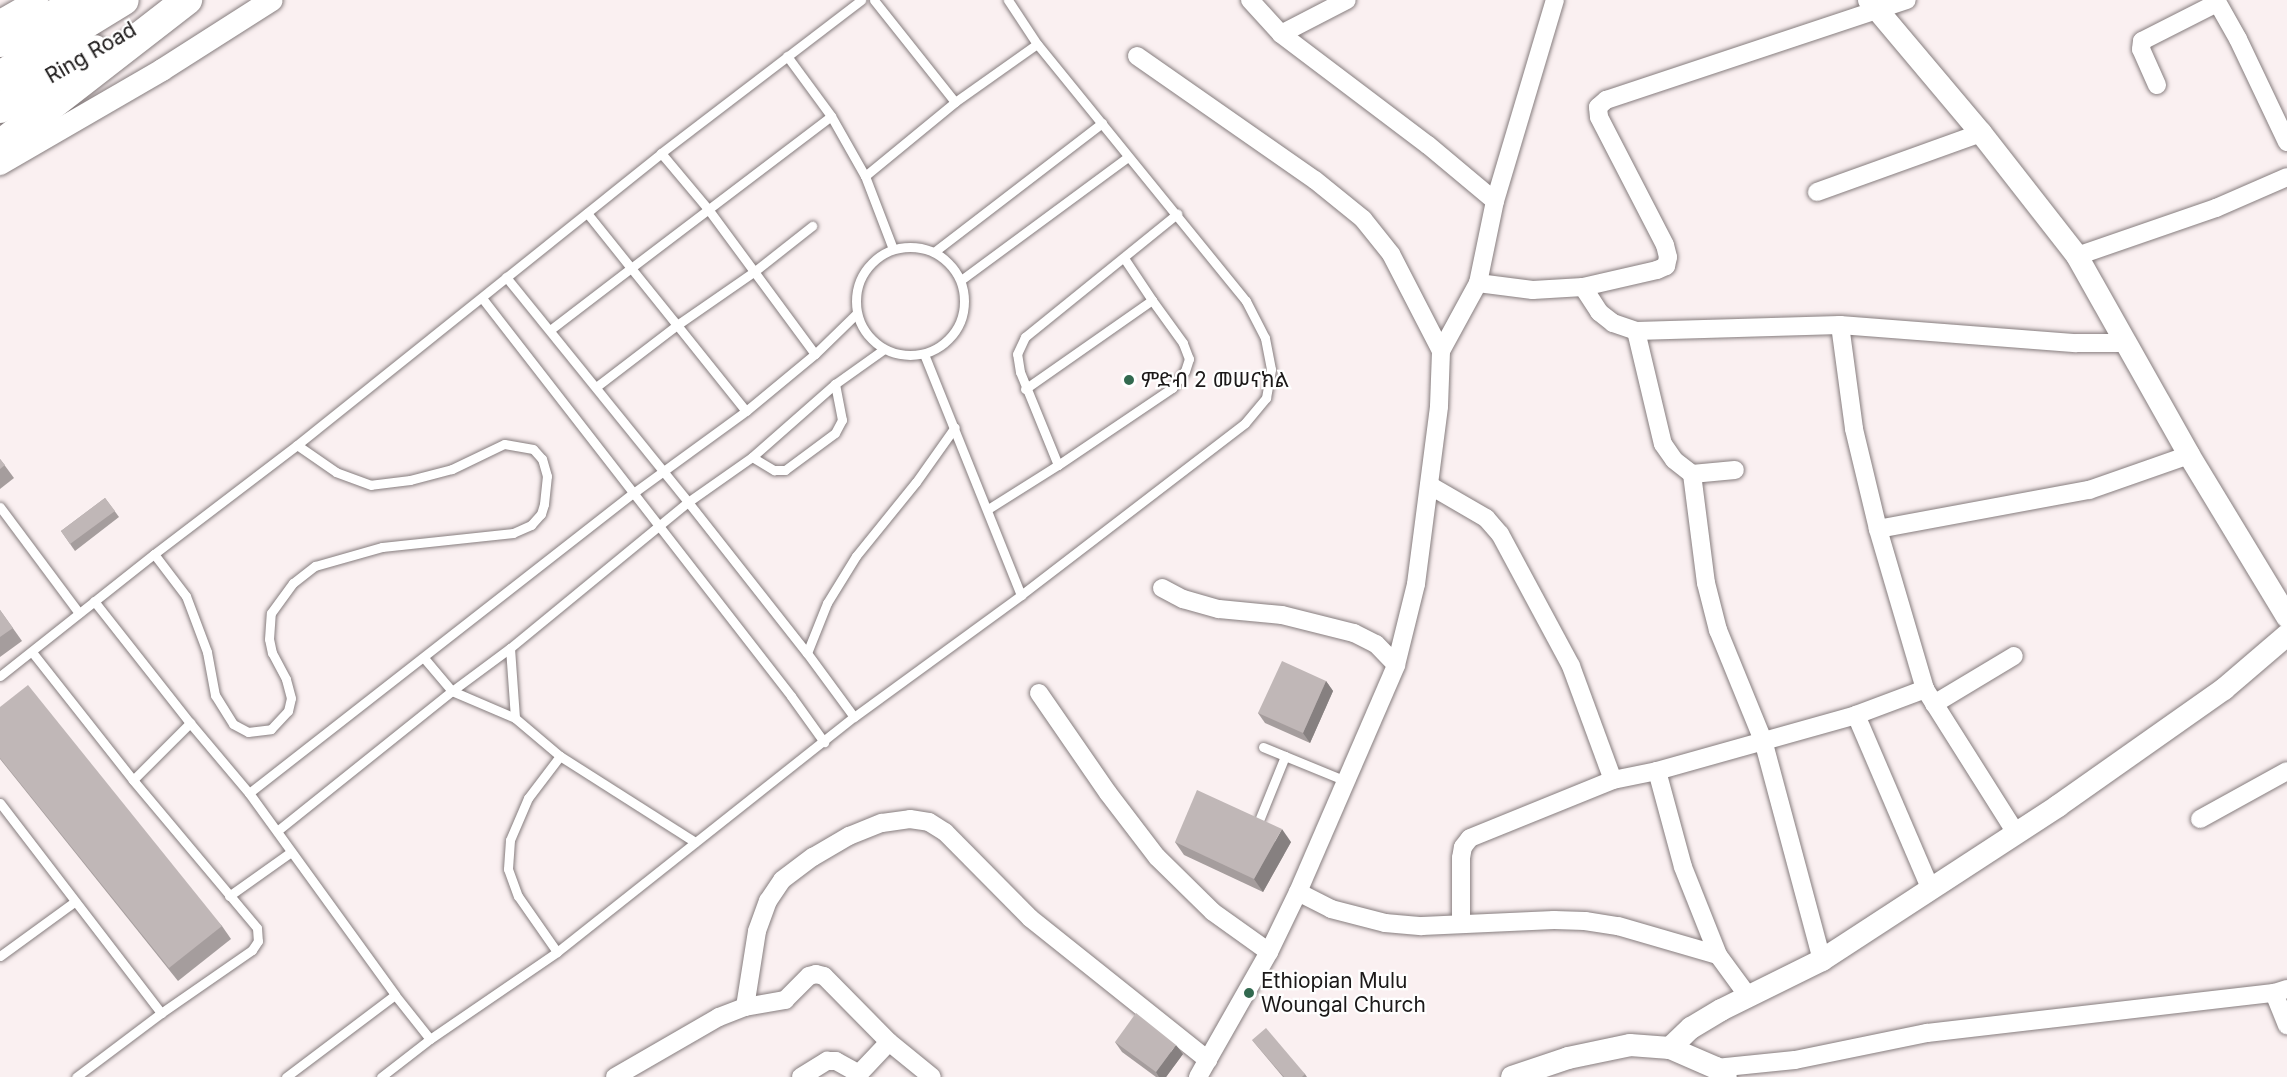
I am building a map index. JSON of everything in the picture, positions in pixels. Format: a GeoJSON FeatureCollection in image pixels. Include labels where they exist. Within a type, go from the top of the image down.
{"type":"FeatureCollection","features":[{"type":"Feature","properties":{"kind":"highway"},"geometry":{"type":"LineString","coordinates":[[0,42],[83,0]]}},
{"type":"Feature","properties":{"kind":"highway","name":"Ring Road"},"geometry":{"type":"LineString","coordinates":[[0,76],[124,0]]}},
{"type":"Feature","properties":{"kind":"highway"},"geometry":{"type":"LineString","coordinates":[[0,145],[185,0]]}},
{"type":"Feature","properties":{"kind":"highway","name":"Ring Road"},"geometry":{"type":"LineString","coordinates":[[0,108],[68,65],[185,0]]}},
{"type":"Feature","properties":{"kind":"street"},"geometry":{"type":"LineString","coordinates":[[0,21],[37,0]]}},
{"type":"Feature","properties":{"kind":"street"},"geometry":{"type":"LineString","coordinates":[[0,164],[162,70],[272,0]]}},
{"type":"Feature","properties":{"kind":"street"},"geometry":{"type":"LineString","coordinates":[[1250,0],[1281,34],[1496,201]]}},
{"type":"Feature","properties":{"kind":"street"},"geometry":{"type":"LineString","coordinates":[[1281,34],[1347,0]]}},
{"type":"Feature","properties":{"kind":"street"},"geometry":{"type":"LineString","coordinates":[[1198,1077],[1269,952],[1298,892],[1396,665],[1416,584],[1439,406],[1441,351],[1478,283],[1496,201],[1555,0]]}},
{"type":"Feature","properties":{"kind":"street"},"geometry":{"type":"LineString","coordinates":[[1478,283],[1533,290],[1583,287],[1658,270],[1666,266],[1668,258],[1665,245],[1599,117],[1598,107],[1606,100],[1874,5],[1907,0]]}},
{"type":"Feature","properties":{"kind":"street"},"geometry":{"type":"LineString","coordinates":[[2157,85],[2141,49],[2142,41],[2217,2],[2238,39],[2287,142]]}},
{"type":"Feature","properties":{"kind":"street"},"geometry":{"type":"LineString","coordinates":[[1874,5],[1981,133],[2077,256],[2189,455],[2287,617]]}},
{"type":"Feature","properties":{"kind":"street"},"geometry":{"type":"LineString","coordinates":[[1137,56],[1315,180],[1363,219],[1391,254],[1441,351]]}},
{"type":"Feature","properties":{"kind":"street"},"geometry":{"type":"LineString","coordinates":[[1816,192],[1981,133]]}},
{"type":"Feature","properties":{"kind":"street"},"geometry":{"type":"LineString","coordinates":[[2077,256],[2216,208],[2287,177]]}},
{"type":"Feature","properties":{"kind":"street"},"geometry":{"type":"LineString","coordinates":[[1583,287],[1599,312],[1613,323],[1636,330],[1840,325],[2076,343],[2124,343]]}},
{"type":"Feature","properties":{"kind":"street"},"geometry":{"type":"LineString","coordinates":[[1840,325],[1854,429],[1878,529],[1929,696],[2016,833]]}},
{"type":"Feature","properties":{"kind":"street"},"geometry":{"type":"LineString","coordinates":[[1636,330],[1663,444],[1674,460],[1692,474],[1735,470]]}},
{"type":"Feature","properties":{"kind":"street"},"geometry":{"type":"LineString","coordinates":[[1878,529],[2089,490],[2189,455]]}},
{"type":"Feature","properties":{"kind":"street"},"geometry":{"type":"LineString","coordinates":[[1692,474],[1706,583],[1718,630],[1763,740],[1822,960]]}},
{"type":"Feature","properties":{"kind":"street"},"geometry":{"type":"LineString","coordinates":[[1429,485],[1486,518],[1500,534],[1571,666],[1613,780]]}},
{"type":"Feature","properties":{"kind":"street"},"geometry":{"type":"LineString","coordinates":[[1162,588],[1183,599],[1219,609],[1282,615],[1354,633],[1376,644],[1396,665]]}},
{"type":"Feature","properties":{"kind":"street"},"geometry":{"type":"LineString","coordinates":[[1670,1048],[1691,1028],[1822,960],[1931,890],[2178,723],[2224,689],[2287,635]]}},
{"type":"Feature","properties":{"kind":"street"},"geometry":{"type":"LineString","coordinates":[[1461,924],[1461,858],[1463,847],[1470,838],[1613,780],[1657,771],[1929,696],[2014,656]]}},
{"type":"Feature","properties":{"kind":"street"},"geometry":{"type":"LineString","coordinates":[[1039,693],[1108,793],[1157,856],[1213,912],[1269,952]]}},
{"type":"Feature","properties":{"kind":"street"},"geometry":{"type":"LineString","coordinates":[[1856,715],[1931,890]]}},
{"type":"Feature","properties":{"kind":"street"},"geometry":{"type":"LineString","coordinates":[[1657,771],[1683,867],[1718,955],[1749,996]]}},
{"type":"Feature","properties":{"kind":"street"},"geometry":{"type":"LineString","coordinates":[[2200,819],[2287,771]]}},
{"type":"Feature","properties":{"kind":"street"},"geometry":{"type":"LineString","coordinates":[[746,1007],[757,932],[768,901],[782,880],[813,857],[849,836],[882,823],[910,819],[928,822],[945,832],[1030,918],[1208,1060]]}},
{"type":"Feature","properties":{"kind":"street"},"geometry":{"type":"LineString","coordinates":[[1298,892],[1331,909],[1357,918],[1422,926],[1585,921],[1618,926],[1718,955]]}},
{"type":"Feature","properties":{"kind":"street"},"geometry":{"type":"LineString","coordinates":[[615,1077],[709,1022],[746,1007],[785,1000],[809,976],[816,974],[824,976],[889,1042],[933,1077]]}},
{"type":"Feature","properties":{"kind":"street"},"geometry":{"type":"LineString","coordinates":[[1512,1077],[1568,1058],[1630,1046],[1670,1048],[1721,1072],[1795,1060],[1927,1033],[2281,991],[2287,1026]]}},
{"type":"Feature","properties":{"kind":"street"},"geometry":{"type":"LineString","coordinates":[[801,1077],[827,1061],[836,1061],[858,1076],[889,1042]]}},
{"type":"Feature","properties":{"kind":"lane"},"geometry":{"type":"LineString","coordinates":[[0,676],[297,445],[661,153],[861,0]]}},
{"type":"Feature","properties":{"kind":"lane"},"geometry":{"type":"LineString","coordinates":[[874,0],[956,102]]}},
{"type":"Feature","properties":{"kind":"lane"},"geometry":{"type":"LineString","coordinates":[[381,1077],[430,1039],[558,952],[854,717],[1021,595],[1245,423],[1266,398],[1271,369],[1265,338],[1246,301],[1037,44],[1008,0]]}},
{"type":"Feature","properties":{"kind":"lane"},"geometry":{"type":"LineString","coordinates":[[865,176],[956,102],[1037,44]]}},
{"type":"Feature","properties":{"kind":"lane"},"geometry":{"type":"LineString","coordinates":[[787,56],[831,116],[865,176],[893,249]]}},
{"type":"Feature","properties":{"kind":"lane"},"geometry":{"type":"LineString","coordinates":[[550,330],[831,116]]}},
{"type":"Feature","properties":{"kind":"lane"},"geometry":{"type":"LineString","coordinates":[[934,252],[1102,123]]}},
{"type":"Feature","properties":{"kind":"lane"},"geometry":{"type":"LineString","coordinates":[[661,153],[708,209],[814,354]]}},
{"type":"Feature","properties":{"kind":"lane"},"geometry":{"type":"LineString","coordinates":[[960,280],[1128,157]]}},
{"type":"Feature","properties":{"kind":"lane"},"geometry":{"type":"LineString","coordinates":[[587,213],[746,411]]}},
{"type":"Feature","properties":{"kind":"lane"},"geometry":{"type":"LineString","coordinates":[[1058,465],[1025,389],[1017,354],[1025,337],[1177,214]]}},
{"type":"Feature","properties":{"kind":"lane"},"geometry":{"type":"LineString","coordinates":[[596,387],[677,325],[755,271],[812,226]]}},
{"type":"Feature","properties":{"kind":"lane"},"geometry":{"type":"LineString","coordinates":[[914,246],[934,252],[950,264],[960,280],[964,298],[958,325],[941,346],[924,354],[903,355],[884,349],[866,335],[856,314],[855,294],[861,274],[874,259],[893,249],[914,246]]}},
{"type":"Feature","properties":{"kind":"lane"},"geometry":{"type":"LineString","coordinates":[[988,509],[1172,388],[1185,371],[1189,359],[1183,343],[1124,258]]}},
{"type":"Feature","properties":{"kind":"lane"},"geometry":{"type":"LineString","coordinates":[[506,277],[688,502],[807,653],[854,717]]}},
{"type":"Feature","properties":{"kind":"lane"},"geometry":{"type":"LineString","coordinates":[[482,298],[657,527],[791,696],[824,742]]}},
{"type":"Feature","properties":{"kind":"lane"},"geometry":{"type":"LineString","coordinates":[[1025,389],[1152,300]]}},
{"type":"Feature","properties":{"kind":"lane"},"geometry":{"type":"LineString","coordinates":[[249,794],[632,494],[664,473],[746,411],[814,354],[856,314]]}},
{"type":"Feature","properties":{"kind":"lane"},"geometry":{"type":"LineString","coordinates":[[277,831],[452,691],[510,648],[688,502],[752,457],[835,384],[884,349]]}},
{"type":"Feature","properties":{"kind":"lane"},"geometry":{"type":"LineString","coordinates":[[924,354],[1021,595]]}},
{"type":"Feature","properties":{"kind":"lane"},"geometry":{"type":"LineString","coordinates":[[752,457],[774,470],[785,470],[835,433],[842,420],[835,384]]}},
{"type":"Feature","properties":{"kind":"lane"},"geometry":{"type":"LineString","coordinates":[[807,653],[827,603],[856,556],[916,482],[955,427]]}},
{"type":"Feature","properties":{"kind":"lane"},"geometry":{"type":"LineString","coordinates":[[154,554],[186,596],[207,652],[215,695],[233,724],[248,732],[271,729],[288,711],[291,699],[286,679],[272,653],[269,639],[270,613],[293,583],[315,566],[382,547],[513,533],[531,525],[541,514],[544,504],[547,476],[542,459],[533,449],[504,444],[452,469],[410,480],[371,485],[336,472],[297,445]]}},
{"type":"Feature","properties":{"kind":"lane"},"geometry":{"type":"LineString","coordinates":[[0,507],[80,613]]}},
{"type":"Feature","properties":{"kind":"lane"},"geometry":{"type":"LineString","coordinates":[[94,601],[249,794],[395,996],[430,1039]]}},
{"type":"Feature","properties":{"kind":"lane"},"geometry":{"type":"LineString","coordinates":[[510,648],[515,718]]}},
{"type":"Feature","properties":{"kind":"lane"},"geometry":{"type":"LineString","coordinates":[[32,652],[133,780],[256,928],[258,941],[252,950],[161,1013],[76,1077]]}},
{"type":"Feature","properties":{"kind":"lane"},"geometry":{"type":"LineString","coordinates":[[424,658],[452,691],[515,718],[560,756],[694,842]]}},
{"type":"Feature","properties":{"kind":"lane"},"geometry":{"type":"LineString","coordinates":[[133,780],[190,723]]}},
{"type":"Feature","properties":{"kind":"lane"},"geometry":{"type":"LineString","coordinates":[[1263,747],[1346,781]]}},
{"type":"Feature","properties":{"kind":"lane"},"geometry":{"type":"LineString","coordinates":[[558,952],[518,896],[508,869],[510,840],[528,798],[560,756]]}},
{"type":"Feature","properties":{"kind":"lane"},"geometry":{"type":"LineString","coordinates":[[1260,818],[1285,756]]}},
{"type":"Feature","properties":{"kind":"lane"},"geometry":{"type":"LineString","coordinates":[[0,803],[161,1013]]}},
{"type":"Feature","properties":{"kind":"lane"},"geometry":{"type":"LineString","coordinates":[[229,896],[291,852]]}},
{"type":"Feature","properties":{"kind":"lane"},"geometry":{"type":"LineString","coordinates":[[0,957],[74,902]]}},
{"type":"Feature","properties":{"kind":"lane"},"geometry":{"type":"LineString","coordinates":[[286,1077],[395,996]]}},
{"type":"Feature","properties":{"kind":"building"},"geometry":{"type":"Polygon","coordinates":[[[0,459],[5,465],[0,469],[0,459]]]}},
{"type":"Feature","properties":{"kind":"building"},"geometry":{"type":"Polygon","coordinates":[[[105,498],[115,511],[70,544],[61,531],[105,498]]]}},
{"type":"Feature","properties":{"kind":"building"},"geometry":{"type":"Polygon","coordinates":[[[0,610],[13,628],[0,637],[0,610]]]}},
{"type":"Feature","properties":{"kind":"building"},"geometry":{"type":"Polygon","coordinates":[[[1282,661],[1326,681],[1303,733],[1258,713],[1282,661]]]}},
{"type":"Feature","properties":{"kind":"building"},"geometry":{"type":"Polygon","coordinates":[[[28,685],[222,926],[169,968],[0,758],[0,707],[28,685]]]}},
{"type":"Feature","properties":{"kind":"building"},"geometry":{"type":"Polygon","coordinates":[[[1197,790],[1282,829],[1254,879],[1175,842],[1197,790]]]}},
{"type":"Feature","properties":{"kind":"building"},"geometry":{"type":"Polygon","coordinates":[[[1136,1013],[1176,1045],[1156,1072],[1115,1042],[1136,1013]]]}},
{"type":"Feature","properties":{"kind":"building"},"geometry":{"type":"Polygon","coordinates":[[[1266,1028],[1305,1074],[1302,1077],[1284,1077],[1252,1040],[1266,1028]]]}},
{"type":"Feature","properties":{"kind":"place","name":"ምድብ 2 መሠናክል"},"geometry":{"type":"Point","coordinates":[1129,380]}},
{"type":"Feature","properties":{"kind":"place","name":"Ethiopian Mulu Woungal Church"},"geometry":{"type":"Point","coordinates":[1249,993]}}]}
